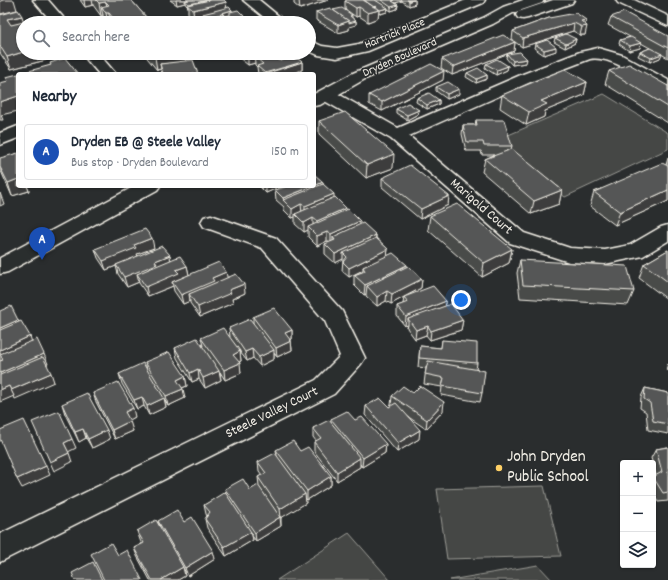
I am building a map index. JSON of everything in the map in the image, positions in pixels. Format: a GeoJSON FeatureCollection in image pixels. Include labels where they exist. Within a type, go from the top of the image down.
{"type":"FeatureCollection","features":[{"type":"Feature","properties":{"kind":"street"},"geometry":{"type":"LineString","coordinates":[[40,0],[55,16]]}},
{"type":"Feature","properties":{"kind":"street"},"geometry":{"type":"LineString","coordinates":[[250,0],[271,16]]}},
{"type":"Feature","properties":{"kind":"street","name":"Hartrick Place"},"geometry":{"type":"LineString","coordinates":[[316,49],[338,53],[363,48],[478,0]]}},
{"type":"Feature","properties":{"kind":"street","name":"Dryden Boulevard"},"geometry":{"type":"LineString","coordinates":[[320,98],[359,76],[488,21],[508,10],[537,0]]}},
{"type":"Feature","properties":{"kind":"street","name":"Dryden Boulevard"},"geometry":{"type":"LineString","coordinates":[[488,21],[516,16],[567,0]]}},
{"type":"Feature","properties":{"kind":"street"},"geometry":{"type":"LineString","coordinates":[[623,0],[668,22]]}},
{"type":"Feature","properties":{"kind":"street"},"geometry":{"type":"LineString","coordinates":[[397,135],[529,77],[586,55],[598,53],[616,58],[668,87]]}},
{"type":"Feature","properties":{"kind":"street"},"geometry":{"type":"LineString","coordinates":[[95,60],[106,72]]}},
{"type":"Feature","properties":{"kind":"street","name":"Marigold Court"},"geometry":{"type":"LineString","coordinates":[[320,98],[397,135],[517,238],[569,255],[605,256],[636,251],[668,232]]}},
{"type":"Feature","properties":{"kind":"street"},"geometry":{"type":"LineString","coordinates":[[0,140],[16,132]]}},
{"type":"Feature","properties":{"kind":"street"},"geometry":{"type":"LineString","coordinates":[[0,267],[146,188]]}},
{"type":"Feature","properties":{"kind":"street","name":"Steele Valley Court"},"geometry":{"type":"LineString","coordinates":[[0,549],[325,387],[353,358],[334,317],[270,243],[211,222]]}},
{"type":"Feature","properties":{"kind":"shaded area"},"geometry":{"type":"Polygon","coordinates":[[[604,94],[668,133],[668,149],[565,197],[511,158],[506,136],[604,94]]]}},
{"type":"Feature","properties":{"kind":"shaded area"},"geometry":{"type":"Polygon","coordinates":[[[544,486],[561,556],[447,559],[437,489],[544,486]]]}},
{"type":"Feature","properties":{"kind":"shaded area"},"geometry":{"type":"Polygon","coordinates":[[[349,533],[390,580],[277,580],[349,533]]]}},
{"type":"Feature","properties":{"kind":"shaded area"},"geometry":{"type":"Polygon","coordinates":[[[538,565],[552,580],[450,580],[538,565]]]}},
{"type":"Feature","properties":{"kind":"building"},"geometry":{"type":"Polygon","coordinates":[[[96,0],[131,0],[145,16],[111,16],[109,13],[106,13],[101,7],[109,5],[106,2],[99,3],[96,0]]]}},
{"type":"Feature","properties":{"kind":"building"},"geometry":{"type":"Polygon","coordinates":[[[210,0],[189,4],[185,1],[210,0]]]}},
{"type":"Feature","properties":{"kind":"building"},"geometry":{"type":"Polygon","coordinates":[[[210,0],[224,0],[226,2],[193,10],[187,5],[210,0]]]}},
{"type":"Feature","properties":{"kind":"building"},"geometry":{"type":"Polygon","coordinates":[[[363,0],[379,10],[368,13],[345,1],[363,0]]]}},
{"type":"Feature","properties":{"kind":"building"},"geometry":{"type":"Polygon","coordinates":[[[364,0],[375,0],[388,8],[380,10],[364,0]]]}},
{"type":"Feature","properties":{"kind":"building"},"geometry":{"type":"Polygon","coordinates":[[[381,0],[394,0],[392,1],[398,5],[391,7],[381,0]]]}},
{"type":"Feature","properties":{"kind":"building"},"geometry":{"type":"Polygon","coordinates":[[[229,7],[232,10],[222,13],[225,16],[222,14],[205,16],[203,14],[229,7]]]}},
{"type":"Feature","properties":{"kind":"building"},"geometry":{"type":"Polygon","coordinates":[[[330,8],[349,21],[338,25],[316,12],[330,8]]]}},
{"type":"Feature","properties":{"kind":"building"},"geometry":{"type":"Polygon","coordinates":[[[342,8],[352,15],[350,16],[356,21],[349,23],[349,21],[333,10],[342,8]]]}},
{"type":"Feature","properties":{"kind":"building"},"geometry":{"type":"Polygon","coordinates":[[[18,10],[22,16],[7,19],[11,25],[16,24],[16,54],[7,57],[0,46],[0,15],[18,10]]]}},
{"type":"Feature","properties":{"kind":"building"},"geometry":{"type":"Polygon","coordinates":[[[238,10],[244,16],[224,16],[230,15],[230,12],[238,10]]]}},
{"type":"Feature","properties":{"kind":"building"},"geometry":{"type":"Polygon","coordinates":[[[624,12],[668,36],[668,48],[611,17],[624,12]]]}},
{"type":"Feature","properties":{"kind":"building"},"geometry":{"type":"Polygon","coordinates":[[[576,13],[586,20],[581,21],[587,26],[582,27],[574,23],[523,38],[513,31],[549,18],[576,13]]]}},
{"type":"Feature","properties":{"kind":"building"},"geometry":{"type":"Polygon","coordinates":[[[566,34],[576,39],[566,44],[555,38],[566,34]]]}},
{"type":"Feature","properties":{"kind":"building"},"geometry":{"type":"Polygon","coordinates":[[[503,35],[515,42],[453,67],[442,59],[503,35]]]}},
{"type":"Feature","properties":{"kind":"building"},"geometry":{"type":"Polygon","coordinates":[[[631,37],[641,43],[630,46],[620,40],[631,37]]]}},
{"type":"Feature","properties":{"kind":"building"},"geometry":{"type":"Polygon","coordinates":[[[547,40],[556,47],[544,50],[535,44],[547,40]]]}},
{"type":"Feature","properties":{"kind":"building"},"geometry":{"type":"Polygon","coordinates":[[[650,48],[662,54],[651,58],[640,52],[650,48]]]}},
{"type":"Feature","properties":{"kind":"building"},"geometry":{"type":"Polygon","coordinates":[[[520,52],[527,59],[513,61],[507,54],[520,52]]]}},
{"type":"Feature","properties":{"kind":"building"},"geometry":{"type":"Polygon","coordinates":[[[497,59],[508,66],[497,70],[486,64],[497,59]]]}},
{"type":"Feature","properties":{"kind":"building"},"geometry":{"type":"Polygon","coordinates":[[[59,60],[67,60],[76,72],[25,72],[51,65],[50,63],[59,60]]]}},
{"type":"Feature","properties":{"kind":"building"},"geometry":{"type":"Polygon","coordinates":[[[193,60],[197,72],[162,72],[160,64],[193,60]]]}},
{"type":"Feature","properties":{"kind":"building"},"geometry":{"type":"Polygon","coordinates":[[[258,60],[300,60],[302,62],[268,72],[264,72],[257,66],[263,64],[258,60]]]}},
{"type":"Feature","properties":{"kind":"building"},"geometry":{"type":"Polygon","coordinates":[[[431,64],[444,71],[382,102],[369,95],[431,64]]]}},
{"type":"Feature","properties":{"kind":"building"},"geometry":{"type":"Polygon","coordinates":[[[629,64],[668,86],[668,107],[609,71],[629,64]]]}},
{"type":"Feature","properties":{"kind":"building"},"geometry":{"type":"Polygon","coordinates":[[[478,68],[487,75],[477,79],[467,73],[478,68]]]}},
{"type":"Feature","properties":{"kind":"building"},"geometry":{"type":"Polygon","coordinates":[[[565,69],[587,82],[541,101],[547,104],[529,112],[502,95],[565,69]]]}},
{"type":"Feature","properties":{"kind":"building"},"geometry":{"type":"Polygon","coordinates":[[[16,74],[16,97],[0,102],[0,83],[8,81],[6,77],[16,74]]]}},
{"type":"Feature","properties":{"kind":"building"},"geometry":{"type":"Polygon","coordinates":[[[448,82],[459,89],[447,94],[436,87],[448,82]]]}},
{"type":"Feature","properties":{"kind":"building"},"geometry":{"type":"Polygon","coordinates":[[[429,93],[439,100],[427,105],[417,98],[429,93]]]}},
{"type":"Feature","properties":{"kind":"building"},"geometry":{"type":"Polygon","coordinates":[[[408,103],[419,110],[407,115],[396,109],[408,103]]]}},
{"type":"Feature","properties":{"kind":"building"},"geometry":{"type":"Polygon","coordinates":[[[345,112],[394,154],[367,165],[319,121],[345,112]]]}},
{"type":"Feature","properties":{"kind":"building"},"geometry":{"type":"Polygon","coordinates":[[[476,120],[504,120],[512,146],[484,146],[483,142],[467,142],[463,125],[477,125],[476,120]]]}},
{"type":"Feature","properties":{"kind":"building"},"geometry":{"type":"Polygon","coordinates":[[[512,149],[562,190],[534,201],[485,159],[512,149]]]}},
{"type":"Feature","properties":{"kind":"building"},"geometry":{"type":"Polygon","coordinates":[[[16,154],[16,180],[8,183],[0,167],[0,158],[16,154]]]}},
{"type":"Feature","properties":{"kind":"building"},"geometry":{"type":"Polygon","coordinates":[[[662,163],[668,166],[668,190],[620,212],[594,192],[662,163]]]}},
{"type":"Feature","properties":{"kind":"building"},"geometry":{"type":"Polygon","coordinates":[[[410,165],[449,196],[421,209],[382,178],[410,165]]]}},
{"type":"Feature","properties":{"kind":"building"},"geometry":{"type":"Polygon","coordinates":[[[316,176],[323,182],[316,185],[316,176]]]}},
{"type":"Feature","properties":{"kind":"building"},"geometry":{"type":"Polygon","coordinates":[[[323,184],[334,194],[305,206],[301,204],[292,209],[283,200],[316,188],[323,184]]]}},
{"type":"Feature","properties":{"kind":"building"},"geometry":{"type":"Polygon","coordinates":[[[282,188],[308,188],[283,198],[275,190],[282,188]]]}},
{"type":"Feature","properties":{"kind":"building"},"geometry":{"type":"Polygon","coordinates":[[[335,197],[346,208],[317,221],[313,218],[304,223],[295,214],[335,197]]]}},
{"type":"Feature","properties":{"kind":"building"},"geometry":{"type":"Polygon","coordinates":[[[457,204],[512,249],[484,263],[430,216],[457,204]]]}},
{"type":"Feature","properties":{"kind":"building"},"geometry":{"type":"Polygon","coordinates":[[[348,209],[360,221],[331,234],[327,232],[317,236],[308,227],[348,209]]]}},
{"type":"Feature","properties":{"kind":"building"},"geometry":{"type":"Polygon","coordinates":[[[363,223],[376,235],[335,254],[325,244],[335,240],[333,237],[363,223]]]}},
{"type":"Feature","properties":{"kind":"building"},"geometry":{"type":"Polygon","coordinates":[[[145,229],[152,238],[134,245],[136,248],[103,261],[95,249],[145,229]]]}},
{"type":"Feature","properties":{"kind":"building"},"geometry":{"type":"Polygon","coordinates":[[[376,238],[388,249],[349,268],[343,262],[347,257],[343,253],[376,238]]]}},
{"type":"Feature","properties":{"kind":"building"},"geometry":{"type":"Polygon","coordinates":[[[162,246],[170,255],[155,261],[157,264],[124,277],[116,265],[162,246]]]}},
{"type":"Feature","properties":{"kind":"building"},"geometry":{"type":"Polygon","coordinates":[[[668,250],[668,282],[644,264],[668,250]]]}},
{"type":"Feature","properties":{"kind":"building"},"geometry":{"type":"Polygon","coordinates":[[[393,253],[407,265],[365,285],[354,275],[365,271],[363,267],[393,253]]]}},
{"type":"Feature","properties":{"kind":"building"},"geometry":{"type":"Polygon","coordinates":[[[180,256],[187,266],[176,270],[179,273],[146,287],[137,274],[180,256]]]}},
{"type":"Feature","properties":{"kind":"building"},"geometry":{"type":"Polygon","coordinates":[[[520,260],[627,266],[634,291],[523,285],[520,260]]]}},
{"type":"Feature","properties":{"kind":"building"},"geometry":{"type":"Polygon","coordinates":[[[219,262],[226,272],[212,278],[214,281],[181,295],[172,282],[219,262]]]}},
{"type":"Feature","properties":{"kind":"building"},"geometry":{"type":"Polygon","coordinates":[[[408,266],[422,279],[392,294],[387,291],[377,297],[367,286],[408,266]]]}},
{"type":"Feature","properties":{"kind":"building"},"geometry":{"type":"Polygon","coordinates":[[[236,274],[244,284],[229,290],[231,293],[198,307],[189,294],[236,274]]]}},
{"type":"Feature","properties":{"kind":"building"},"geometry":{"type":"Polygon","coordinates":[[[433,286],[446,301],[406,317],[397,306],[408,302],[404,297],[433,286]]]}},
{"type":"Feature","properties":{"kind":"building"},"geometry":{"type":"Polygon","coordinates":[[[451,304],[463,320],[431,331],[428,326],[416,330],[408,319],[451,304]]]}},
{"type":"Feature","properties":{"kind":"building"},"geometry":{"type":"Polygon","coordinates":[[[11,306],[18,320],[0,328],[0,311],[11,306]]]}},
{"type":"Feature","properties":{"kind":"building"},"geometry":{"type":"Polygon","coordinates":[[[274,308],[292,330],[285,333],[291,341],[276,348],[253,317],[274,308]]]}},
{"type":"Feature","properties":{"kind":"building"},"geometry":{"type":"Polygon","coordinates":[[[250,319],[274,350],[259,357],[252,349],[245,352],[229,328],[250,319]]]}},
{"type":"Feature","properties":{"kind":"building"},"geometry":{"type":"Polygon","coordinates":[[[21,321],[30,336],[0,350],[0,330],[21,321]]]}},
{"type":"Feature","properties":{"kind":"building"},"geometry":{"type":"Polygon","coordinates":[[[223,328],[240,351],[233,355],[240,363],[224,370],[201,338],[223,328]]]}},
{"type":"Feature","properties":{"kind":"building"},"geometry":{"type":"Polygon","coordinates":[[[197,338],[219,371],[203,378],[198,369],[190,373],[175,348],[197,338]]]}},
{"type":"Feature","properties":{"kind":"building"},"geometry":{"type":"Polygon","coordinates":[[[37,339],[44,354],[0,373],[0,361],[3,360],[0,354],[37,339]]]}},
{"type":"Feature","properties":{"kind":"building"},"geometry":{"type":"Polygon","coordinates":[[[442,340],[477,343],[477,363],[419,358],[420,346],[441,348],[442,340]]]}},
{"type":"Feature","properties":{"kind":"building"},"geometry":{"type":"Polygon","coordinates":[[[169,352],[185,376],[177,380],[183,389],[166,396],[145,362],[169,352]]]}},
{"type":"Feature","properties":{"kind":"building"},"geometry":{"type":"Polygon","coordinates":[[[43,357],[51,373],[11,390],[9,386],[0,390],[0,375],[43,357]]]}},
{"type":"Feature","properties":{"kind":"building"},"geometry":{"type":"Polygon","coordinates":[[[428,361],[485,371],[482,393],[442,386],[444,378],[425,374],[428,361]]]}},
{"type":"Feature","properties":{"kind":"building"},"geometry":{"type":"Polygon","coordinates":[[[143,363],[164,398],[147,406],[142,397],[134,400],[119,374],[143,363]]]}},
{"type":"Feature","properties":{"kind":"building"},"geometry":{"type":"Polygon","coordinates":[[[118,382],[133,408],[125,412],[130,421],[112,430],[93,393],[118,382]]]}},
{"type":"Feature","properties":{"kind":"building"},"geometry":{"type":"Polygon","coordinates":[[[403,386],[413,393],[420,386],[444,402],[427,420],[392,396],[403,386]]]}},
{"type":"Feature","properties":{"kind":"building"},"geometry":{"type":"Polygon","coordinates":[[[645,388],[668,393],[668,424],[653,421],[650,403],[644,399],[645,388]]]}},
{"type":"Feature","properties":{"kind":"building"},"geometry":{"type":"Polygon","coordinates":[[[87,393],[107,430],[88,439],[83,429],[75,432],[62,404],[87,393]]]}},
{"type":"Feature","properties":{"kind":"building"},"geometry":{"type":"Polygon","coordinates":[[[380,398],[389,407],[396,403],[420,430],[398,443],[366,406],[380,398]]]}},
{"type":"Feature","properties":{"kind":"building"},"geometry":{"type":"Polygon","coordinates":[[[59,411],[72,439],[64,443],[69,453],[50,462],[32,422],[59,411]]]}},
{"type":"Feature","properties":{"kind":"building"},"geometry":{"type":"Polygon","coordinates":[[[347,411],[355,420],[362,417],[386,444],[363,458],[331,419],[347,411]]]}},
{"type":"Feature","properties":{"kind":"building"},"geometry":{"type":"Polygon","coordinates":[[[24,420],[46,466],[17,479],[0,439],[0,430],[24,420]]]}},
{"type":"Feature","properties":{"kind":"building"},"geometry":{"type":"Polygon","coordinates":[[[329,420],[360,458],[337,472],[314,442],[321,438],[313,428],[329,420]]]}},
{"type":"Feature","properties":{"kind":"building"},"geometry":{"type":"Polygon","coordinates":[[[293,441],[300,451],[308,447],[331,476],[307,491],[276,450],[293,441]]]}},
{"type":"Feature","properties":{"kind":"building"},"geometry":{"type":"Polygon","coordinates":[[[668,447],[668,492],[663,493],[656,482],[656,475],[662,472],[656,449],[668,447]]]}},
{"type":"Feature","properties":{"kind":"building"},"geometry":{"type":"Polygon","coordinates":[[[275,453],[305,494],[280,509],[258,477],[266,473],[258,462],[275,453]]]}},
{"type":"Feature","properties":{"kind":"building"},"geometry":{"type":"Polygon","coordinates":[[[243,479],[250,490],[258,485],[280,517],[255,533],[225,489],[243,479]]]}},
{"type":"Feature","properties":{"kind":"building"},"geometry":{"type":"Polygon","coordinates":[[[225,492],[251,532],[224,547],[205,519],[210,512],[204,505],[225,492]]]}},
{"type":"Feature","properties":{"kind":"building"},"geometry":{"type":"Polygon","coordinates":[[[177,510],[184,522],[192,517],[213,551],[185,568],[158,521],[177,510]]]}},
{"type":"Feature","properties":{"kind":"building"},"geometry":{"type":"Polygon","coordinates":[[[156,520],[183,567],[161,580],[152,580],[134,548],[144,543],[137,531],[156,520]]]}},
{"type":"Feature","properties":{"kind":"building"},"geometry":{"type":"Polygon","coordinates":[[[111,543],[118,555],[127,550],[142,580],[104,580],[91,554],[111,543]]]}},
{"type":"Feature","properties":{"kind":"building"},"geometry":{"type":"Polygon","coordinates":[[[93,562],[102,580],[75,580],[72,573],[93,562]]]}},
{"type":"Feature","properties":{"kind":"place","name":"Dryden EB @ Steele Valley"},"geometry":{"type":"Point","coordinates":[42,260]}},
{"type":"Feature","properties":{"kind":"place","name":"John Dryden Public School"},"geometry":{"type":"Point","coordinates":[499,468]}}]}
